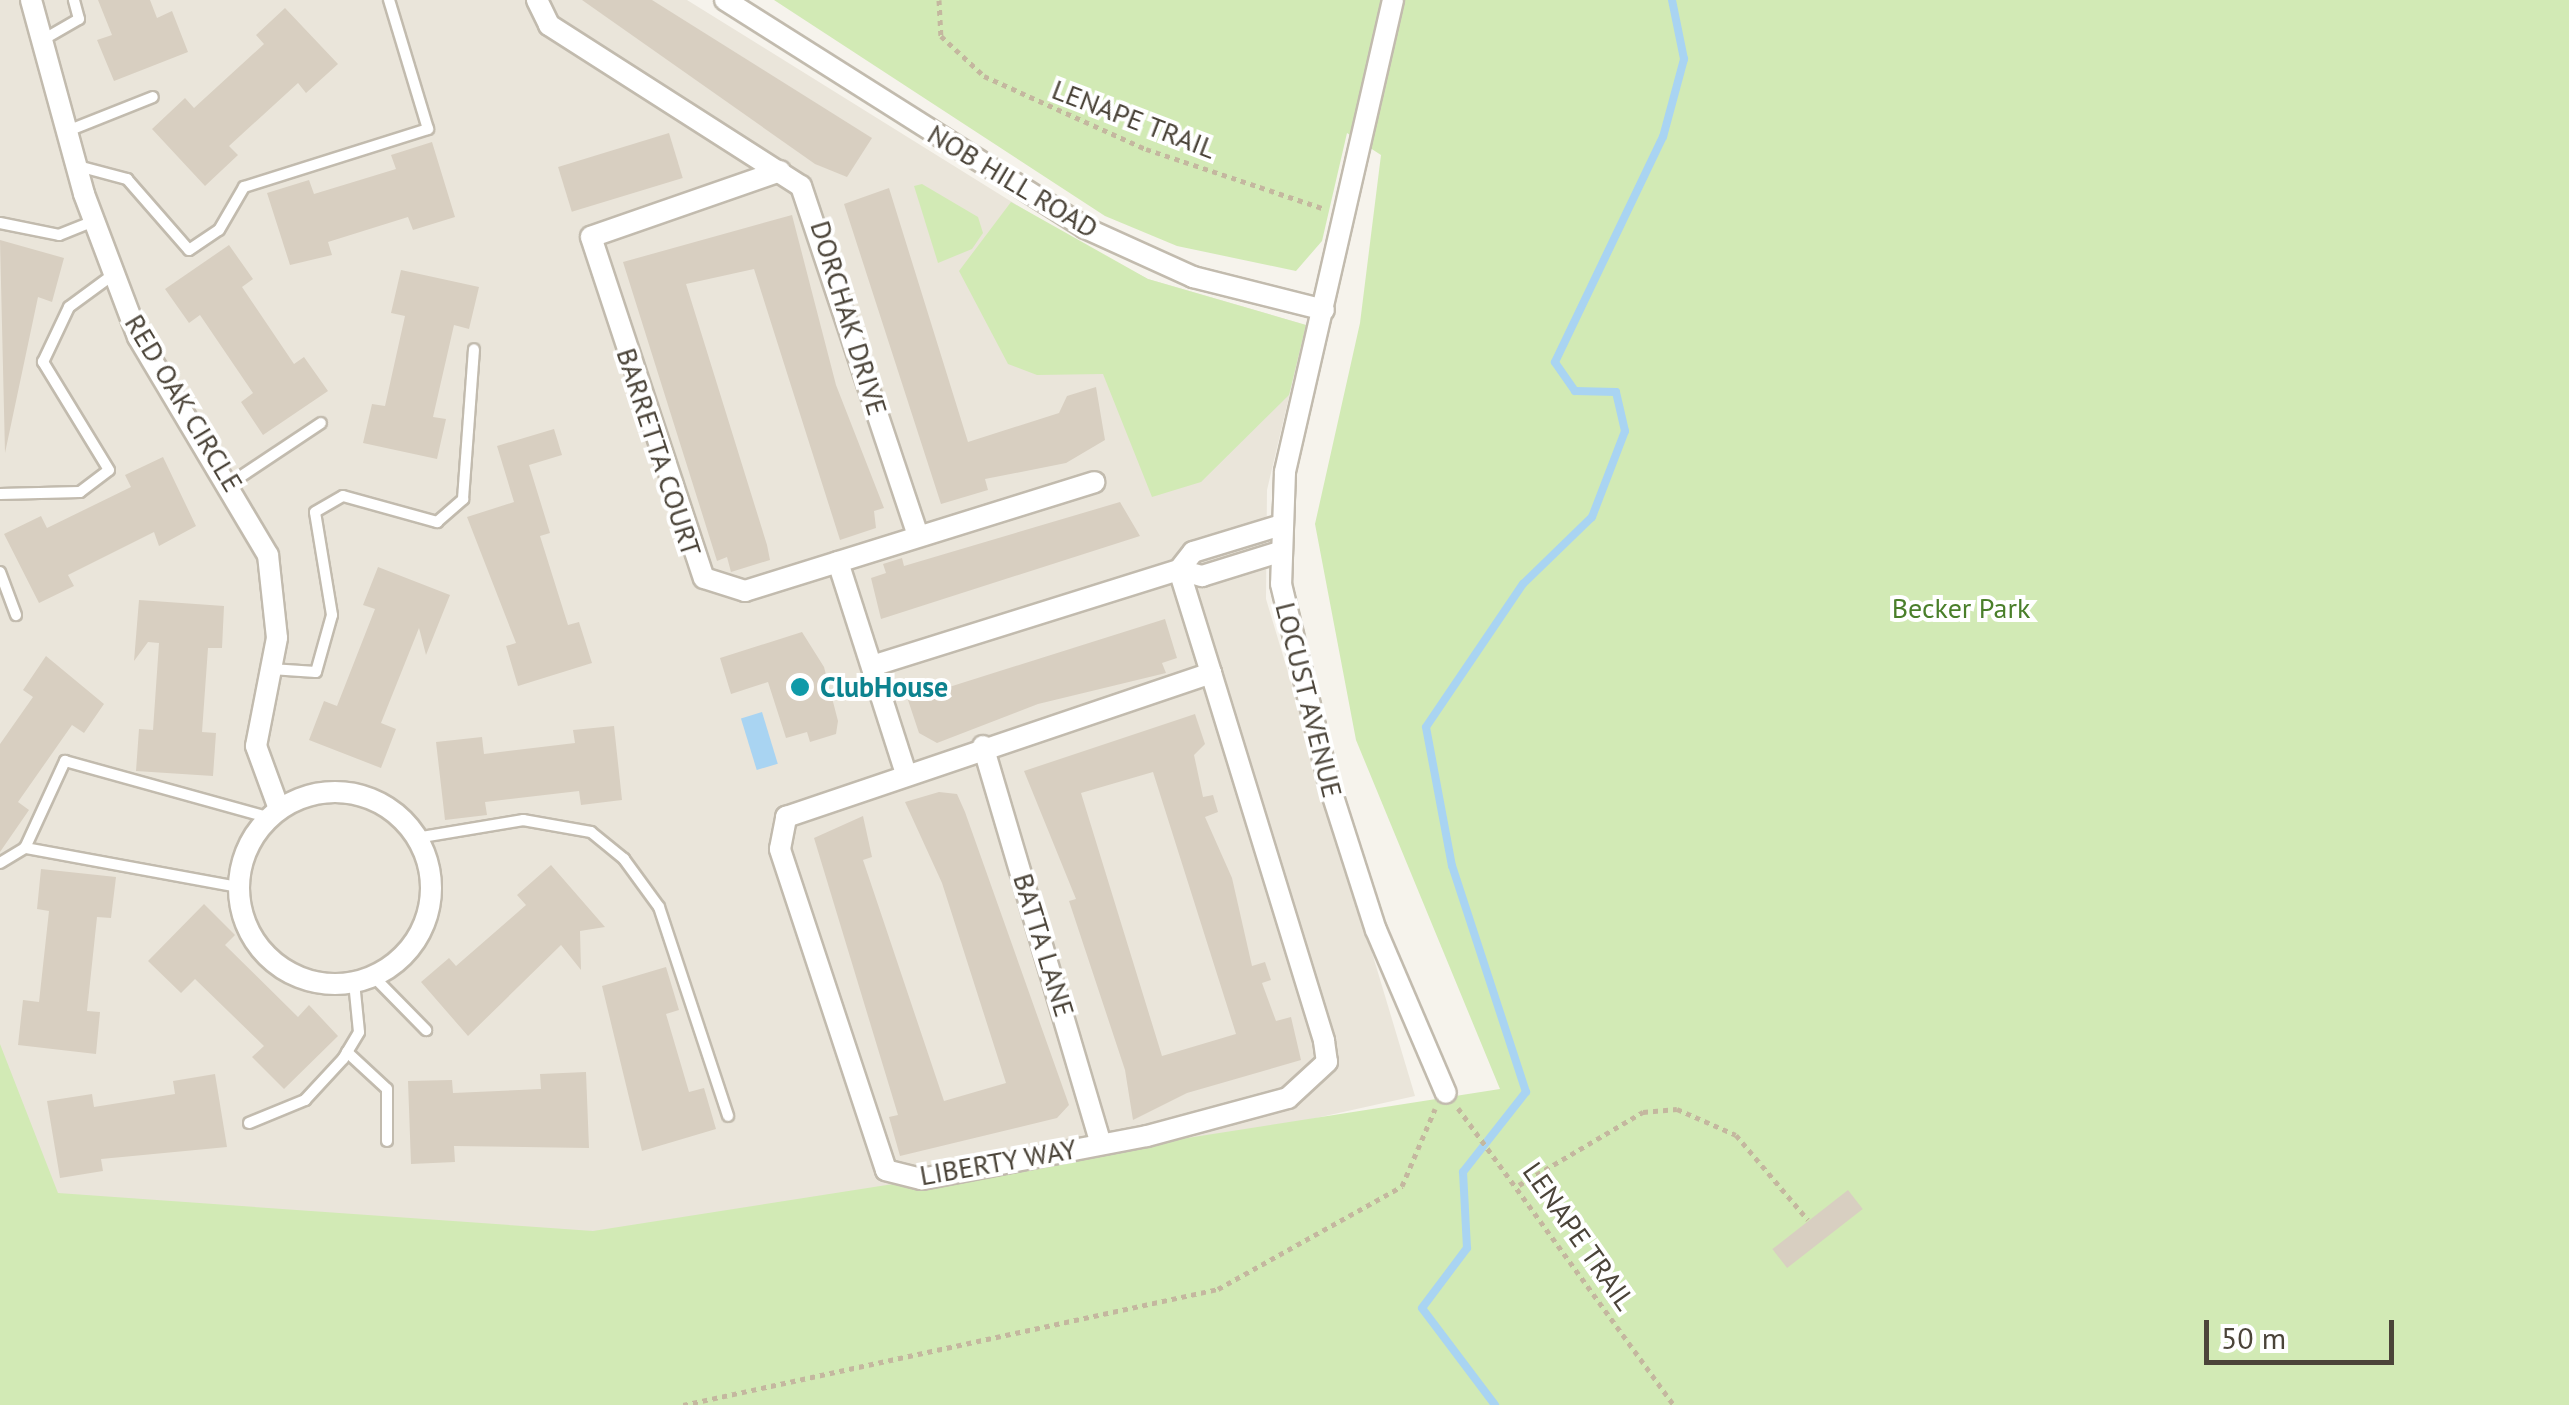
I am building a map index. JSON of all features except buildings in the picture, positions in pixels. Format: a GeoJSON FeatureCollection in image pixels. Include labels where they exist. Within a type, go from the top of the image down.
{"type":"FeatureCollection","features":[{"type":"Feature","properties":{"kind":"street","name":"RED OAK CIRCLE"},"geometry":{"type":"LineString","coordinates":[[31,0],[46,38],[94,221],[138,337],[231,483],[268,555],[271,670],[256,746],[275,814]]}},
{"type":"Feature","properties":{"kind":"street","name":"DORCHAK DRIVE"},"geometry":{"type":"LineString","coordinates":[[537,0],[549,25],[780,171],[815,208],[918,536]]}},
{"type":"Feature","properties":{"kind":"street","name":"NOB HILL ROAD"},"geometry":{"type":"LineString","coordinates":[[725,0],[1085,228],[1193,277],[1324,310]]}},
{"type":"Feature","properties":{"kind":"street","name":"LOCUST AVENUE"},"geometry":{"type":"LineString","coordinates":[[1393,0],[1278,526],[1291,650],[1328,784],[1376,930],[1445,1090]]}},
{"type":"Feature","properties":{"kind":"street","name":"BARRETTA COURT"},"geometry":{"type":"LineString","coordinates":[[780,171],[592,237],[693,564],[724,592],[838,562],[1094,482]]}},
{"type":"Feature","properties":{"kind":"street"},"geometry":{"type":"LineString","coordinates":[[1179,570],[1193,552],[1278,526]]}},
{"type":"Feature","properties":{"kind":"street"},"geometry":{"type":"LineString","coordinates":[[872,666],[1179,570],[1202,576],[1280,552]]}},
{"type":"Feature","properties":{"kind":"street"},"geometry":{"type":"LineString","coordinates":[[838,562],[905,771]]}},
{"type":"Feature","properties":{"kind":"street","name":"LIBERTY WAY"},"geometry":{"type":"LineString","coordinates":[[1179,570],[1211,673],[1326,1062],[1312,1085],[1288,1098],[1101,1144],[921,1179],[886,1170],[875,1155],[780,831],[802,804],[1211,673]]}},
{"type":"Feature","properties":{"kind":"street","name":"BATTA LANE"},"geometry":{"type":"LineString","coordinates":[[983,746],[1101,1144]]}},
{"type":"Feature","properties":{"kind":"street"},"geometry":{"type":"LineString","coordinates":[[343,792],[375,801],[416,838],[431,879],[428,912],[415,942],[363,979],[304,980],[277,966],[256,944],[238,887],[243,857],[275,814],[343,792]]}},
{"type":"Feature","properties":{"kind":"lane"},"geometry":{"type":"LineString","coordinates":[[46,38],[79,19],[74,0]]}},
{"type":"Feature","properties":{"kind":"lane"},"geometry":{"type":"LineString","coordinates":[[78,166],[127,179],[188,250],[218,230],[244,187],[428,129],[389,0]]}},
{"type":"Feature","properties":{"kind":"lane"},"geometry":{"type":"LineString","coordinates":[[70,130],[153,97]]}},
{"type":"Feature","properties":{"kind":"lane"},"geometry":{"type":"LineString","coordinates":[[0,223],[59,235],[94,221]]}},
{"type":"Feature","properties":{"kind":"lane"},"geometry":{"type":"LineString","coordinates":[[0,494],[80,492],[109,470],[43,362],[69,307],[114,274]]}},
{"type":"Feature","properties":{"kind":"lane"},"geometry":{"type":"LineString","coordinates":[[271,670],[316,672],[332,615],[316,512],[343,496],[437,522],[463,499],[474,350]]}},
{"type":"Feature","properties":{"kind":"lane"},"geometry":{"type":"LineString","coordinates":[[231,483],[321,423]]}},
{"type":"Feature","properties":{"kind":"lane"},"geometry":{"type":"LineString","coordinates":[[0,572],[16,615]]}},
{"type":"Feature","properties":{"kind":"lane"},"geometry":{"type":"LineString","coordinates":[[0,862],[25,848],[65,761],[275,814]]}},
{"type":"Feature","properties":{"kind":"lane"},"geometry":{"type":"LineString","coordinates":[[416,838],[522,820],[592,832],[624,860],[659,907],[728,1116]]}},
{"type":"Feature","properties":{"kind":"lane"},"geometry":{"type":"LineString","coordinates":[[25,848],[238,887]]}},
{"type":"Feature","properties":{"kind":"lane"},"geometry":{"type":"LineString","coordinates":[[363,979],[426,1030]]}},
{"type":"Feature","properties":{"kind":"lane"},"geometry":{"type":"LineString","coordinates":[[248,1123],[305,1100],[347,1052],[359,1032],[363,979]]}},
{"type":"Feature","properties":{"kind":"lane"},"geometry":{"type":"LineString","coordinates":[[347,1052],[387,1088],[388,1140]]}},
{"type":"Feature","properties":{"kind":"path","name":"LENAPE TRAIL"},"geometry":{"type":"LineString","coordinates":[[939,0],[941,36],[984,76],[1146,149],[1347,216]]}},
{"type":"Feature","properties":{"kind":"path","name":"LENAPE TRAIL"},"geometry":{"type":"LineString","coordinates":[[1445,1090],[1520,1184],[1674,1405]]}},
{"type":"Feature","properties":{"kind":"path"},"geometry":{"type":"LineString","coordinates":[[683,1405],[1218,1289],[1402,1186],[1445,1090]]}},
{"type":"Feature","properties":{"kind":"path"},"geometry":{"type":"LineString","coordinates":[[1520,1184],[1644,1112],[1676,1109],[1736,1135],[1808,1220]]}},
{"type":"Feature","properties":{"kind":"shaded area"},"geometry":{"type":"Polygon","coordinates":[[[0,0],[687,0],[1078,243],[1148,279],[1306,325],[1267,490],[1266,599],[1415,1096],[862,1219],[79,1304],[0,1090],[0,0]]]}},
{"type":"Feature","properties":{"kind":"green space","name":"Becker Park"},"geometry":{"type":"Polygon","coordinates":[[[774,0],[2569,0],[2569,1405],[0,1405],[0,1044],[58,1193],[593,1231],[1500,1089],[1356,740],[1315,524],[1360,323],[1381,155],[1347,133],[1322,241],[1296,271],[1177,246],[1105,216],[774,0]]]}},
{"type":"Feature","properties":{"kind":"green space"},"geometry":{"type":"Polygon","coordinates":[[[922,184],[978,217],[983,233],[972,249],[938,263],[914,186],[922,184]]]}},
{"type":"Feature","properties":{"kind":"green space"},"geometry":{"type":"Polygon","coordinates":[[[1011,202],[1148,279],[1306,325],[1289,395],[1201,482],[1152,497],[1103,374],[1037,375],[1008,364],[959,271],[1011,202]]]}},
{"type":"Feature","properties":{"kind":"water"},"geometry":{"type":"Polygon","coordinates":[[[762,712],[778,764],[757,770],[741,718],[762,712]]]}},
{"type":"Feature","properties":{"kind":"waterway"},"geometry":{"type":"LineString","coordinates":[[1495,1405],[1422,1308],[1467,1248],[1463,1172],[1526,1092],[1452,866],[1426,727],[1523,584],[1592,517],[1625,431],[1616,392],[1575,391],[1555,362],[1663,137],[1684,59],[1672,0]]}},
{"type":"Feature","properties":{"kind":"place","name":"ClubHouse"},"geometry":{"type":"Point","coordinates":[800,687]}}]}
